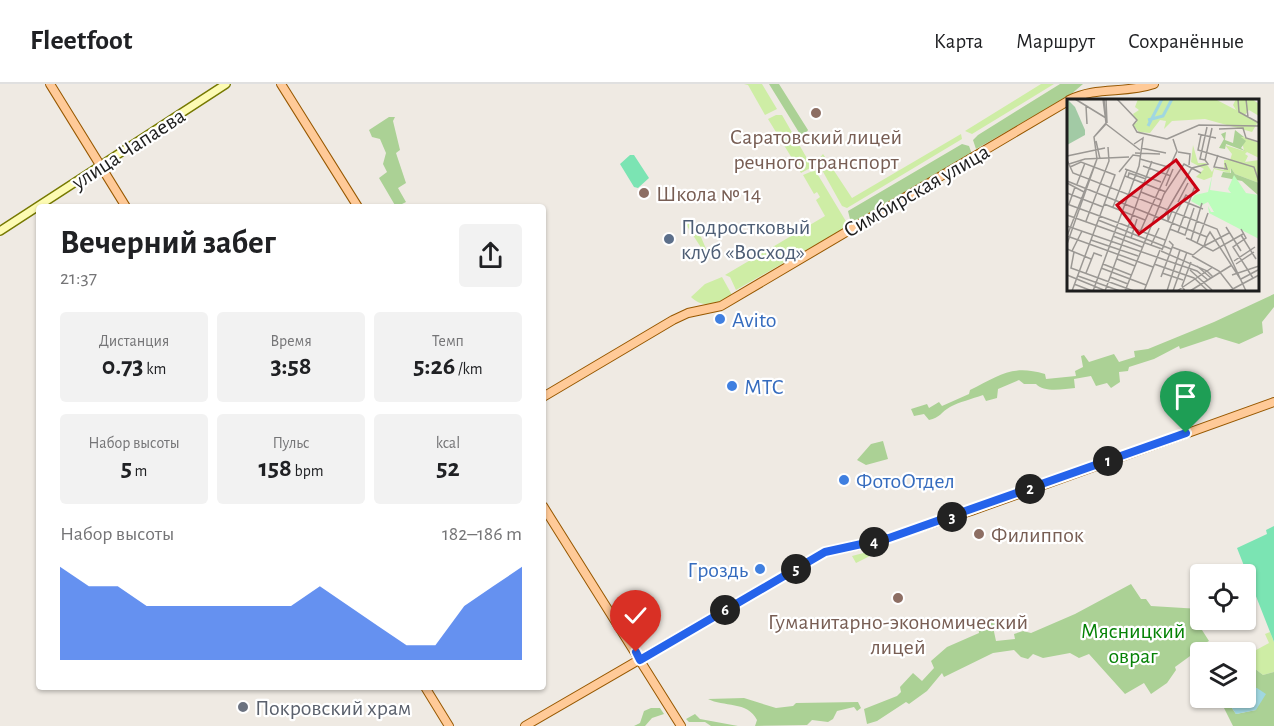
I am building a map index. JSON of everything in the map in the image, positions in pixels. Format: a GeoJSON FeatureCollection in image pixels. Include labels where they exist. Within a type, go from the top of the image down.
{"type":"FeatureCollection","features":[{"type":"Feature","properties":{"kind":"main road"},"geometry":{"type":"LineString","coordinates":[[50,84],[124,204]]}},
{"type":"Feature","properties":{"kind":"main road"},"geometry":{"type":"LineString","coordinates":[[281,84],[356,204]]}},
{"type":"Feature","properties":{"kind":"main road","name":"Симбирская улица"},"geometry":{"type":"LineString","coordinates":[[1074,99],[1090,92],[1129,91],[1154,84]]}},
{"type":"Feature","properties":{"kind":"main road","name":"Симбирская улица"},"geometry":{"type":"LineString","coordinates":[[546,395],[673,320],[688,313],[721,306],[1067,102]]}},
{"type":"Feature","properties":{"kind":"main road"},"geometry":{"type":"LineString","coordinates":[[525,726],[830,550],[878,541],[909,531],[1274,402]]}},
{"type":"Feature","properties":{"kind":"main road"},"geometry":{"type":"LineString","coordinates":[[546,511],[681,726]]}},
{"type":"Feature","properties":{"kind":"main road"},"geometry":{"type":"LineString","coordinates":[[427,690],[449,726]]}},
{"type":"Feature","properties":{"kind":"street","name":"улица Чапаева"},"geometry":{"type":"LineString","coordinates":[[42,204],[226,84]]}},
{"type":"Feature","properties":{"kind":"street","name":"улица Чапаева"},"geometry":{"type":"LineString","coordinates":[[0,231],[36,208]]}},
{"type":"Feature","properties":{"kind":"green space"},"geometry":{"type":"Polygon","coordinates":[[[744,84],[762,84],[777,109],[765,115],[748,85],[744,84]]]}},
{"type":"Feature","properties":{"kind":"green space"},"geometry":{"type":"Polygon","coordinates":[[[769,84],[779,84],[808,130],[803,139],[769,84]]]}},
{"type":"Feature","properties":{"kind":"green space"},"geometry":{"type":"Polygon","coordinates":[[[1041,84],[1054,84],[972,134],[965,131],[1041,84]]]}},
{"type":"Feature","properties":{"kind":"green space"},"geometry":{"type":"Polygon","coordinates":[[[1060,84],[1083,84],[1069,96],[976,149],[973,140],[978,135],[1060,84]]]}},
{"type":"Feature","properties":{"kind":"green space"},"geometry":{"type":"Polygon","coordinates":[[[782,115],[812,167],[801,173],[768,119],[782,115]]]}},
{"type":"Feature","properties":{"kind":"green space"},"geometry":{"type":"Polygon","coordinates":[[[389,117],[395,117],[393,121],[400,150],[396,153],[406,183],[398,188],[406,202],[402,204],[394,204],[379,178],[387,172],[383,164],[386,153],[380,139],[372,137],[369,130],[389,117]]]}},
{"type":"Feature","properties":{"kind":"green space"},"geometry":{"type":"Polygon","coordinates":[[[961,134],[962,139],[847,208],[842,206],[817,161],[823,154],[852,198],[961,134]]]}},
{"type":"Feature","properties":{"kind":"green space"},"geometry":{"type":"Polygon","coordinates":[[[962,144],[969,146],[972,154],[858,221],[850,219],[848,211],[962,144]]]}},
{"type":"Feature","properties":{"kind":"green space"},"geometry":{"type":"Polygon","coordinates":[[[630,155],[634,155],[649,178],[638,188],[634,187],[620,164],[630,155]]]}},
{"type":"Feature","properties":{"kind":"green space"},"geometry":{"type":"Polygon","coordinates":[[[815,170],[847,223],[845,228],[736,290],[730,277],[725,275],[825,216],[816,200],[820,197],[817,192],[814,194],[803,175],[815,170]]]}},
{"type":"Feature","properties":{"kind":"green space"},"geometry":{"type":"Polygon","coordinates":[[[686,219],[701,237],[707,251],[704,252],[683,220],[686,219]]]}},
{"type":"Feature","properties":{"kind":"green space"},"geometry":{"type":"Polygon","coordinates":[[[722,277],[732,295],[711,304],[701,303],[691,297],[705,284],[722,277]]]}},
{"type":"Feature","properties":{"kind":"green space"},"geometry":{"type":"Polygon","coordinates":[[[1274,294],[1274,307],[1262,322],[1263,333],[1239,344],[1216,337],[1180,349],[1179,346],[1154,359],[1129,367],[1128,371],[1119,372],[1120,382],[1111,388],[1107,383],[1096,386],[1091,376],[1074,379],[1075,388],[1060,390],[1044,389],[1036,384],[1024,384],[1019,380],[998,389],[997,398],[986,401],[983,395],[950,407],[933,419],[929,420],[924,414],[914,416],[911,409],[927,404],[929,408],[939,402],[942,406],[969,394],[970,390],[989,380],[1014,371],[1023,370],[1045,374],[1046,379],[1076,376],[1075,371],[1083,367],[1081,356],[1084,355],[1089,362],[1114,354],[1119,362],[1135,357],[1134,351],[1148,349],[1274,294]]]}},
{"type":"Feature","properties":{"kind":"green space"},"geometry":{"type":"Polygon","coordinates":[[[883,441],[888,459],[866,465],[857,460],[871,444],[883,441]]]}},
{"type":"Feature","properties":{"kind":"green space"},"geometry":{"type":"Polygon","coordinates":[[[1274,526],[1274,642],[1256,596],[1256,564],[1243,564],[1237,548],[1267,534],[1266,530],[1274,526]]]}},
{"type":"Feature","properties":{"kind":"green space"},"geometry":{"type":"Polygon","coordinates":[[[890,546],[856,563],[852,556],[890,546]]]}},
{"type":"Feature","properties":{"kind":"green space","name":"Мясницкий овраг"},"geometry":{"type":"Polygon","coordinates":[[[1131,584],[1141,599],[1146,599],[1151,606],[1190,608],[1190,630],[1202,630],[1209,641],[1190,642],[1190,656],[1175,667],[1176,670],[1167,683],[1151,694],[1144,683],[1125,694],[1089,654],[1079,658],[1070,653],[1043,658],[1033,654],[1028,659],[1021,657],[1014,650],[993,653],[944,677],[942,673],[927,691],[909,704],[906,702],[877,721],[867,724],[864,709],[897,696],[901,692],[900,687],[913,673],[922,681],[934,668],[931,661],[947,647],[979,633],[978,625],[999,618],[1006,621],[993,627],[996,641],[1015,639],[1014,634],[1023,631],[1031,633],[1075,614],[1131,584]]]}},
{"type":"Feature","properties":{"kind":"green space"},"geometry":{"type":"Polygon","coordinates":[[[1270,632],[1274,642],[1274,672],[1263,675],[1256,670],[1256,650],[1269,643],[1265,634],[1270,632]]]}},
{"type":"Feature","properties":{"kind":"green space"},"geometry":{"type":"Polygon","coordinates":[[[1256,670],[1263,675],[1274,672],[1274,726],[1233,726],[1224,708],[1232,708],[1236,714],[1256,710],[1256,670]]]}},
{"type":"Feature","properties":{"kind":"green space"},"geometry":{"type":"Polygon","coordinates":[[[744,698],[776,708],[793,706],[796,703],[858,702],[861,708],[857,711],[854,707],[837,711],[833,719],[828,722],[812,720],[807,725],[755,726],[757,720],[748,710],[708,699],[744,698]]]}},
{"type":"Feature","properties":{"kind":"green space"},"geometry":{"type":"Polygon","coordinates":[[[660,708],[664,714],[652,718],[645,726],[634,726],[640,723],[644,711],[660,708]]]}},
{"type":"Feature","properties":{"kind":"green space"},"geometry":{"type":"Polygon","coordinates":[[[695,714],[700,719],[738,726],[711,726],[705,722],[689,722],[686,719],[695,714]]]}},
{"type":"Feature","properties":{"kind":"water"},"geometry":{"type":"Polygon","coordinates":[[[1256,688],[1266,694],[1256,710],[1236,714],[1232,708],[1256,708],[1256,688]]]}},
{"type":"Feature","properties":{"kind":"place","name":"Саратовский лицей речного транспорт"},"geometry":{"type":"Point","coordinates":[816,113]}},
{"type":"Feature","properties":{"kind":"place","name":"Школа № 14"},"geometry":{"type":"Point","coordinates":[644,193]}},
{"type":"Feature","properties":{"kind":"place","name":"Подростковый клуб «Восход»"},"geometry":{"type":"Point","coordinates":[669,239]}},
{"type":"Feature","properties":{"kind":"place","name":"Avito"},"geometry":{"type":"Point","coordinates":[720,319]}},
{"type":"Feature","properties":{"kind":"place","name":"МТС"},"geometry":{"type":"Point","coordinates":[732,386]}},
{"type":"Feature","properties":{"kind":"place","name":"ФотоОтдел"},"geometry":{"type":"Point","coordinates":[844,480]}},
{"type":"Feature","properties":{"kind":"place","name":"Филиппок"},"geometry":{"type":"Point","coordinates":[979,534]}},
{"type":"Feature","properties":{"kind":"place","name":"Гроздь"},"geometry":{"type":"Point","coordinates":[760,569]}},
{"type":"Feature","properties":{"kind":"place","name":"Гуманитарно-экономический лицей"},"geometry":{"type":"Point","coordinates":[898,598]}},
{"type":"Feature","properties":{"kind":"place","name":"Покровский храм"},"geometry":{"type":"Point","coordinates":[243,707]}},
{"type":"Feature","properties":{"kind":"route"},"geometry":{"type":"LineString","coordinates":[[636,652],[640,660],[830,550],[889,538],[974,510],[1186,433]]}}]}
